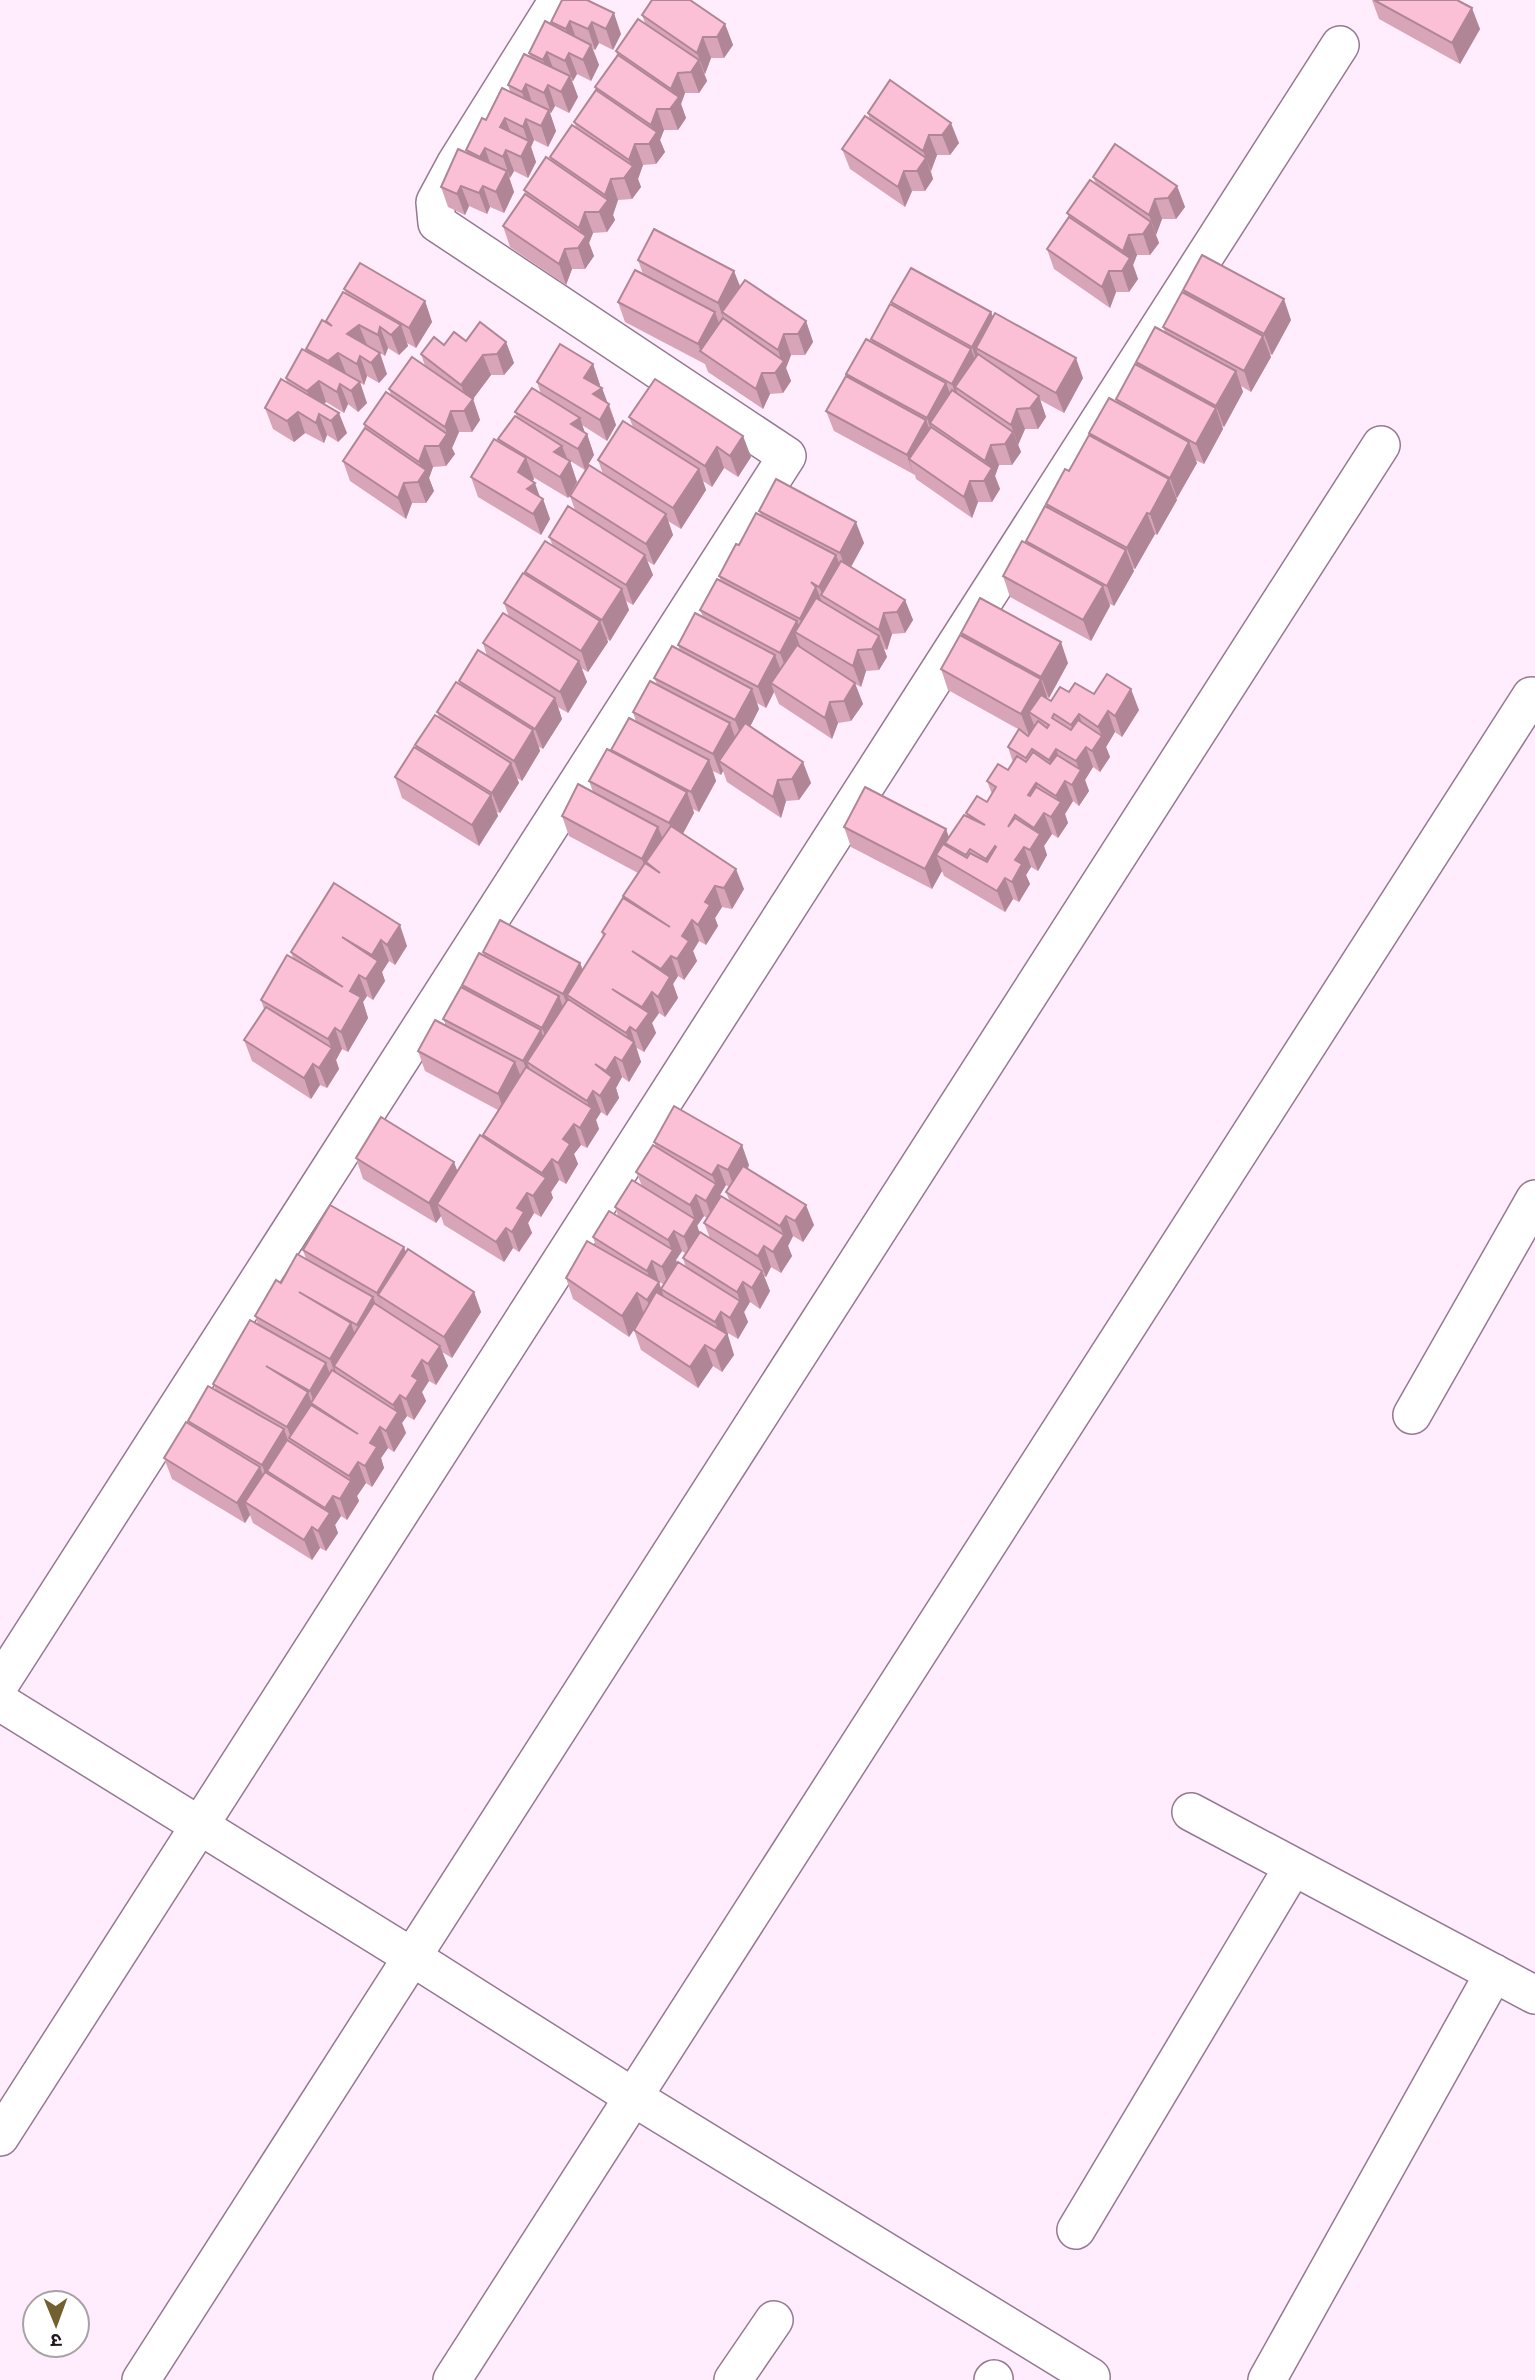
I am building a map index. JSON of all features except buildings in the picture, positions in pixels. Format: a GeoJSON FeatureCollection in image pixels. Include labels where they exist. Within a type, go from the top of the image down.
{"type":"FeatureCollection","features":[{"type":"Feature","properties":{"kind":"street"},"geometry":{"type":"LineString","coordinates":[[0,1684],[787,456],[437,223],[435,202],[445,183],[558,0]]}},
{"type":"Feature","properties":{"kind":"street"},"geometry":{"type":"LineString","coordinates":[[0,2137],[1340,45]]}},
{"type":"Feature","properties":{"kind":"street"},"geometry":{"type":"LineString","coordinates":[[141,2380],[1381,445]]}},
{"type":"Feature","properties":{"kind":"street"},"geometry":{"type":"LineString","coordinates":[[452,2380],[1531,696]]}},
{"type":"Feature","properties":{"kind":"street"},"geometry":{"type":"LineString","coordinates":[[1412,1415],[1535,1199]]}},
{"type":"Feature","properties":{"kind":"street"},"geometry":{"type":"LineString","coordinates":[[0,1702],[412,1957],[633,2098],[1091,2377]]}},
{"type":"Feature","properties":{"kind":"street"},"geometry":{"type":"LineString","coordinates":[[1191,1812],[1535,1995]]}},
{"type":"Feature","properties":{"kind":"street"},"geometry":{"type":"LineString","coordinates":[[1076,2230],[1293,1867]]}},
{"type":"Feature","properties":{"kind":"street"},"geometry":{"type":"LineString","coordinates":[[1267,2380],[1494,1973]]}},
{"type":"Feature","properties":{"kind":"street"},"geometry":{"type":"LineString","coordinates":[[733,2380],[774,2320]]}}]}
